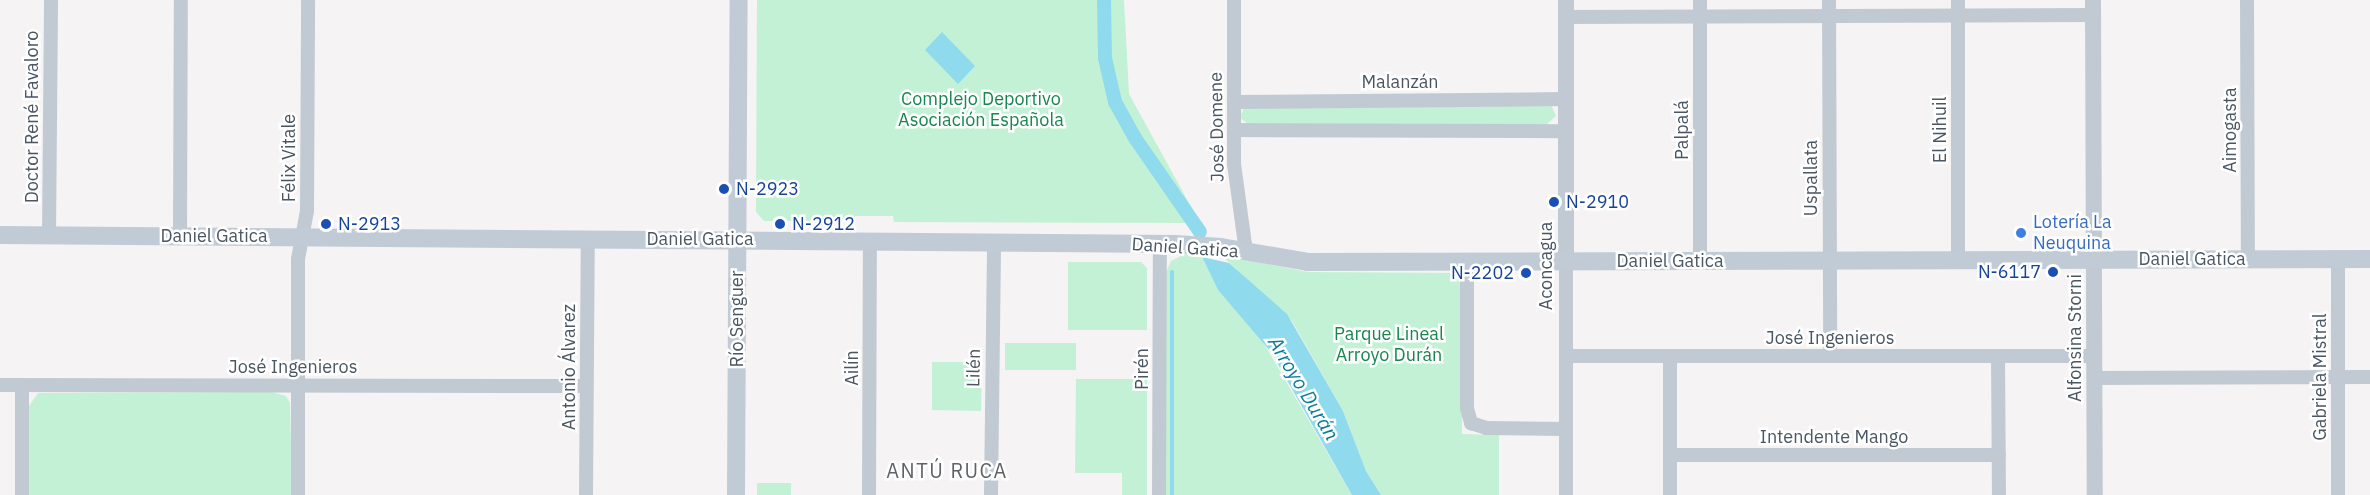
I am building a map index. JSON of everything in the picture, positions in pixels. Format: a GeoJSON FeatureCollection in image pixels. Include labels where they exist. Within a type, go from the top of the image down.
{"type":"FeatureCollection","features":[{"type":"Feature","properties":{"kind":"main road","name":"Río Senguer"},"geometry":{"type":"LineString","coordinates":[[736,495],[739,0]]}},
{"type":"Feature","properties":{"kind":"main road","name":"Daniel Gatica"},"geometry":{"type":"LineString","coordinates":[[0,235],[1160,244],[1246,252],[1308,262],[2370,259]]}},
{"type":"Feature","properties":{"kind":"street","name":"Doctor René Favaloro"},"geometry":{"type":"LineString","coordinates":[[49,235],[51,0]]}},
{"type":"Feature","properties":{"kind":"street"},"geometry":{"type":"LineString","coordinates":[[180,236],[181,0]]}},
{"type":"Feature","properties":{"kind":"street","name":"Félix Vitale"},"geometry":{"type":"LineString","coordinates":[[298,495],[302,237],[307,211],[308,0]]}},
{"type":"Feature","properties":{"kind":"street","name":"José Domene"},"geometry":{"type":"LineString","coordinates":[[1234,0],[1234,130],[1237,198],[1246,252]]}},
{"type":"Feature","properties":{"kind":"street","name":"Palpalá"},"geometry":{"type":"LineString","coordinates":[[1700,0],[1700,261]]}},
{"type":"Feature","properties":{"kind":"street","name":"Uspallata"},"geometry":{"type":"LineString","coordinates":[[1829,0],[1830,356]]}},
{"type":"Feature","properties":{"kind":"street","name":"El Nihuil"},"geometry":{"type":"LineString","coordinates":[[1958,0],[1958,260]]}},
{"type":"Feature","properties":{"kind":"street","name":"Aimogasta"},"geometry":{"type":"LineString","coordinates":[[2247,0],[2248,259]]}},
{"type":"Feature","properties":{"kind":"street"},"geometry":{"type":"LineString","coordinates":[[1566,8],[1700,16],[1958,16],[2093,8]]}},
{"type":"Feature","properties":{"kind":"street","name":"Aconcagua"},"geometry":{"type":"LineString","coordinates":[[1566,8],[1566,495]]}},
{"type":"Feature","properties":{"kind":"street","name":"Alfonsina Storni"},"geometry":{"type":"LineString","coordinates":[[2093,8],[2095,495]]}},
{"type":"Feature","properties":{"kind":"street","name":"Malanzán"},"geometry":{"type":"LineString","coordinates":[[1234,102],[1566,99]]}},
{"type":"Feature","properties":{"kind":"street"},"geometry":{"type":"LineString","coordinates":[[1234,130],[1566,130]]}},
{"type":"Feature","properties":{"kind":"street","name":"Antonio Álvarez"},"geometry":{"type":"LineString","coordinates":[[586,495],[588,239]]}},
{"type":"Feature","properties":{"kind":"street","name":"Ailín"},"geometry":{"type":"LineString","coordinates":[[869,495],[870,241]]}},
{"type":"Feature","properties":{"kind":"street","name":"Lilén"},"geometry":{"type":"LineString","coordinates":[[991,495],[994,242]]}},
{"type":"Feature","properties":{"kind":"street","name":"Pirén"},"geometry":{"type":"LineString","coordinates":[[1159,495],[1160,244]]}},
{"type":"Feature","properties":{"kind":"street","name":"Gabriela Mistral"},"geometry":{"type":"LineString","coordinates":[[2338,259],[2338,495]]}},
{"type":"Feature","properties":{"kind":"street"},"geometry":{"type":"LineString","coordinates":[[1467,262],[1467,408],[1471,423],[1480,428],[1566,429]]}},
{"type":"Feature","properties":{"kind":"street","name":"José Ingenieros"},"geometry":{"type":"LineString","coordinates":[[1566,356],[2094,356]]}},
{"type":"Feature","properties":{"kind":"street"},"geometry":{"type":"LineString","coordinates":[[1670,356],[1670,495]]}},
{"type":"Feature","properties":{"kind":"street"},"geometry":{"type":"LineString","coordinates":[[1998,356],[1999,495]]}},
{"type":"Feature","properties":{"kind":"street"},"geometry":{"type":"LineString","coordinates":[[2094,378],[2370,377]]}},
{"type":"Feature","properties":{"kind":"street","name":"José Ingenieros"},"geometry":{"type":"LineString","coordinates":[[0,385],[586,386]]}},
{"type":"Feature","properties":{"kind":"street"},"geometry":{"type":"LineString","coordinates":[[22,385],[22,495]]}},
{"type":"Feature","properties":{"kind":"street","name":"Intendente Mango"},"geometry":{"type":"LineString","coordinates":[[1670,455],[1999,454]]}},
{"type":"Feature","properties":{"kind":"green space","name":"Complejo Deportivo Asociación Española"},"geometry":{"type":"Polygon","coordinates":[[[757,0],[1124,0],[1129,94],[1200,223],[894,222],[893,216],[851,216],[850,221],[764,221],[756,212],[757,0]]]}},
{"type":"Feature","properties":{"kind":"green space"},"geometry":{"type":"Polygon","coordinates":[[[1551,105],[1556,116],[1547,124],[1250,125],[1240,118],[1244,107],[1551,105]]]}},
{"type":"Feature","properties":{"kind":"green space","name":"Parque Lineal Arroyo Durán"},"geometry":{"type":"Polygon","coordinates":[[[1187,253],[1200,253],[1218,290],[1262,340],[1352,495],[1165,495],[1166,273],[1171,261],[1187,253]]]}},
{"type":"Feature","properties":{"kind":"green space","name":"Parque Lineal Arroyo Durán"},"geometry":{"type":"Polygon","coordinates":[[[1221,255],[1308,272],[1457,273],[1462,287],[1462,434],[1499,435],[1499,495],[1381,495],[1366,471],[1343,411],[1292,321],[1221,255]]]}},
{"type":"Feature","properties":{"kind":"green space"},"geometry":{"type":"Polygon","coordinates":[[[1068,262],[1141,262],[1147,268],[1147,330],[1068,330],[1068,262]]]}},
{"type":"Feature","properties":{"kind":"green space"},"geometry":{"type":"Polygon","coordinates":[[[1005,343],[1076,343],[1076,370],[1005,370],[1005,343]]]}},
{"type":"Feature","properties":{"kind":"green space"},"geometry":{"type":"Polygon","coordinates":[[[932,362],[982,362],[981,411],[932,410],[932,362]]]}},
{"type":"Feature","properties":{"kind":"green space"},"geometry":{"type":"Polygon","coordinates":[[[1076,379],[1147,379],[1147,495],[1122,495],[1122,473],[1075,473],[1076,379]]]}},
{"type":"Feature","properties":{"kind":"green space"},"geometry":{"type":"Polygon","coordinates":[[[272,392],[286,396],[290,403],[292,495],[29,495],[29,406],[38,393],[272,392]]]}},
{"type":"Feature","properties":{"kind":"green space"},"geometry":{"type":"Polygon","coordinates":[[[757,483],[791,483],[791,495],[757,495],[757,483]]]}},
{"type":"Feature","properties":{"kind":"water"},"geometry":{"type":"Polygon","coordinates":[[[942,32],[975,66],[958,84],[925,50],[942,32]]]}},
{"type":"Feature","properties":{"kind":"water"},"geometry":{"type":"Polygon","coordinates":[[[1202,257],[1229,263],[1287,314],[1343,411],[1366,471],[1381,495],[1352,495],[1271,352],[1218,290],[1202,257]]]}},
{"type":"Feature","properties":{"kind":"waterway","name":"Arroyo Durán"},"geometry":{"type":"LineString","coordinates":[[1104,0],[1105,58],[1115,102],[1135,138],[1200,232]]}},
{"type":"Feature","properties":{"kind":"waterway"},"geometry":{"type":"LineString","coordinates":[[1172,272],[1172,495]]}},
{"type":"Feature","properties":{"kind":"place","name":"N-2923"},"geometry":{"type":"Point","coordinates":[724,189]}},
{"type":"Feature","properties":{"kind":"place","name":"N-2910"},"geometry":{"type":"Point","coordinates":[1554,202]}},
{"type":"Feature","properties":{"kind":"place","name":"N-2913"},"geometry":{"type":"Point","coordinates":[326,224]}},
{"type":"Feature","properties":{"kind":"place","name":"N-2912"},"geometry":{"type":"Point","coordinates":[780,224]}},
{"type":"Feature","properties":{"kind":"place","name":"Lotería La Neuquina"},"geometry":{"type":"Point","coordinates":[2021,233]}},
{"type":"Feature","properties":{"kind":"place","name":"N-6117"},"geometry":{"type":"Point","coordinates":[2053,272]}},
{"type":"Feature","properties":{"kind":"place","name":"N-2202"},"geometry":{"type":"Point","coordinates":[1526,273]}},
{"type":"Feature","properties":{"kind":"district","name":"ANTÚ RUCA"},"geometry":{"type":"Point","coordinates":[947,470]}}]}
